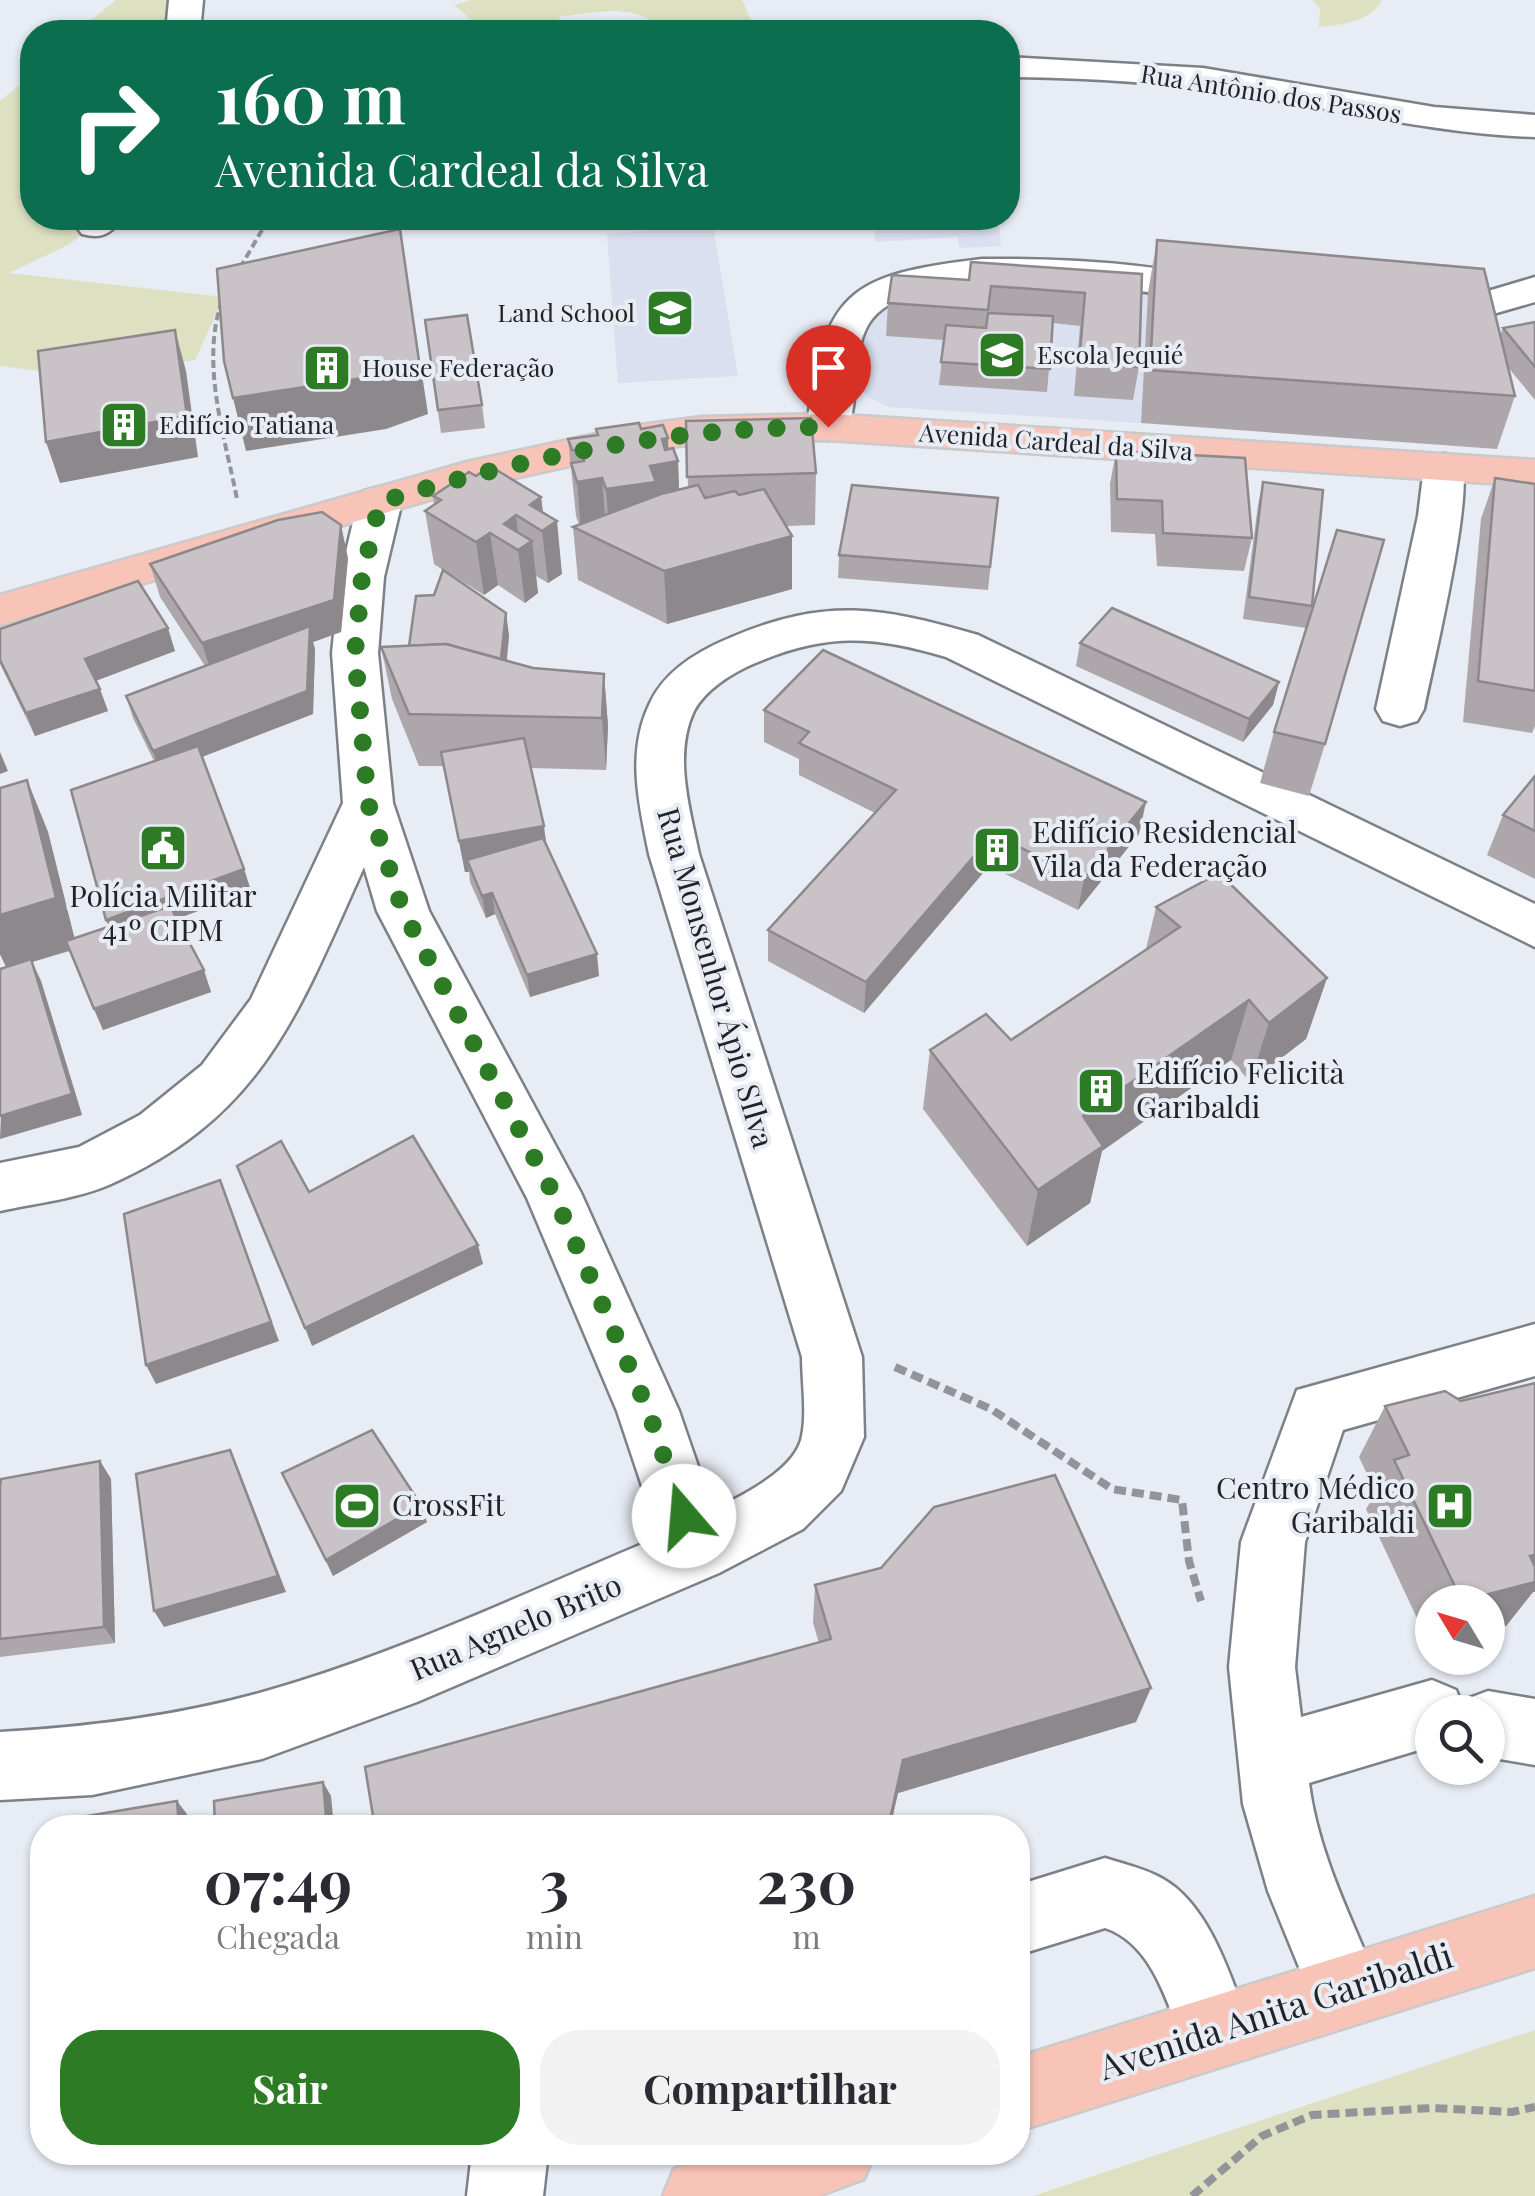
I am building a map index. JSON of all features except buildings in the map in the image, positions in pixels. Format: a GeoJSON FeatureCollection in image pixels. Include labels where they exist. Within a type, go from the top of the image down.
{"type":"FeatureCollection","features":[{"type":"Feature","properties":{"kind":"main road","name":"Avenida Cardeal da Silva"},"geometry":{"type":"LineString","coordinates":[[0,610],[467,476],[633,440],[716,430],[828,427],[1535,473]]}},
{"type":"Feature","properties":{"kind":"main road","name":"Avenida Anita Garibaldi"},"geometry":{"type":"LineString","coordinates":[[1030,2090],[1535,1932]]}},
{"type":"Feature","properties":{"kind":"main road"},"geometry":{"type":"LineString","coordinates":[[701,2196],[796,2165]]}},
{"type":"Feature","properties":{"kind":"street","name":"Rua Antônio dos Passos"},"geometry":{"type":"LineString","coordinates":[[1020,68],[1195,77],[1399,115],[1535,126]]}},
{"type":"Feature","properties":{"kind":"street"},"geometry":{"type":"LineString","coordinates":[[828,427],[837,360],[846,330],[857,311],[892,288],[957,274],[1066,270],[1263,298]]}},
{"type":"Feature","properties":{"kind":"street"},"geometry":{"type":"LineString","coordinates":[[1381,313],[1437,312],[1535,290]]}},
{"type":"Feature","properties":{"kind":"street"},"geometry":{"type":"LineString","coordinates":[[1400,709],[1440,516],[1444,468]]}},
{"type":"Feature","properties":{"kind":"street"},"geometry":{"type":"LineString","coordinates":[[380,502],[362,577],[355,653],[368,803],[403,911],[544,1176],[596,1290],[648,1410],[696,1552]]}},
{"type":"Feature","properties":{"kind":"street","name":"Rua Monsenhor Ápio SIlva"},"geometry":{"type":"LineString","coordinates":[[696,1552],[781,1508],[818,1471],[833,1437],[832,1357],[700,942],[660,786],[662,742],[672,706],[694,680],[719,660],[788,632],[830,624],[918,632],[1011,668],[1535,927]]}},
{"type":"Feature","properties":{"kind":"street"},"geometry":{"type":"LineString","coordinates":[[0,1187],[90,1168],[160,1131],[221,1081],[272,1011],[368,803]]}},
{"type":"Feature","properties":{"kind":"street"},"geometry":{"type":"LineString","coordinates":[[1345,1990],[1304,1890],[1277,1804],[1270,1760],[1262,1667],[1274,1542],[1319,1410],[1535,1350]]}},
{"type":"Feature","properties":{"kind":"street","name":"Rua Agnelo Brito"},"geometry":{"type":"LineString","coordinates":[[0,1766],[92,1762],[262,1726],[394,1680],[696,1552]]}},
{"type":"Feature","properties":{"kind":"street"},"geometry":{"type":"LineString","coordinates":[[1270,1760],[1415,1719]]}},
{"type":"Feature","properties":{"kind":"street"},"geometry":{"type":"LineString","coordinates":[[1505,1727],[1535,1732]]}},
{"type":"Feature","properties":{"kind":"street"},"geometry":{"type":"LineString","coordinates":[[1030,1916],[1105,1894],[1141,1905],[1172,1938],[1193,1972],[1214,2031]]}},
{"type":"Feature","properties":{"kind":"street"},"geometry":{"type":"LineString","coordinates":[[505,2196],[509,2165]]}},
{"type":"Feature","properties":{"kind":"path"},"geometry":{"type":"LineString","coordinates":[[233,281],[262,230]]}},
{"type":"Feature","properties":{"kind":"path"},"geometry":{"type":"LineString","coordinates":[[224,297],[212,317],[212,348],[244,540]]}},
{"type":"Feature","properties":{"kind":"path"},"geometry":{"type":"LineString","coordinates":[[894,1367],[990,1409],[1112,1489],[1182,1500],[1189,1562],[1206,1617]]}},
{"type":"Feature","properties":{"kind":"path"},"geometry":{"type":"LineString","coordinates":[[1192,2196],[1262,2136],[1312,2114],[1432,2108],[1512,2112],[1535,2107]]}},
{"type":"Feature","properties":{"kind":"shaded area","name":"Land School"},"geometry":{"type":"Polygon","coordinates":[[[714,230],[738,376],[618,383],[607,234],[714,230]]]}},
{"type":"Feature","properties":{"kind":"shaded area"},"geometry":{"type":"Polygon","coordinates":[[[874,230],[1000,230],[1001,246],[960,248],[957,237],[875,242],[874,230]]]}},
{"type":"Feature","properties":{"kind":"shaded area"},"geometry":{"type":"Polygon","coordinates":[[[1068,285],[1148,292],[1141,423],[888,407],[868,397],[854,381],[860,326],[895,304],[1068,285]]]}},
{"type":"Feature","properties":{"kind":"green space"},"geometry":{"type":"Polygon","coordinates":[[[116,0],[181,0],[180,20],[91,20],[116,0]]]}},
{"type":"Feature","properties":{"kind":"green space"},"geometry":{"type":"Polygon","coordinates":[[[471,0],[742,0],[751,20],[650,20],[617,11],[561,16],[558,20],[471,20],[454,5],[471,0]]]}},
{"type":"Feature","properties":{"kind":"green space"},"geometry":{"type":"Polygon","coordinates":[[[1312,0],[1382,0],[1363,18],[1319,27],[1320,8],[1312,0]]]}},
{"type":"Feature","properties":{"kind":"green space"},"geometry":{"type":"Polygon","coordinates":[[[20,85],[20,230],[87,230],[68,245],[9,273],[224,297],[195,360],[71,375],[0,366],[0,101],[20,85]]]}},
{"type":"Feature","properties":{"kind":"green space"},"geometry":{"type":"Polygon","coordinates":[[[1535,2030],[1535,2196],[1033,2196],[1485,2046],[1535,2030]]]}},
{"type":"Feature","properties":{"kind":"place","name":"Land School"},"geometry":{"type":"Point","coordinates":[670,313]}},
{"type":"Feature","properties":{"kind":"place","name":"Escola Jequié"},"geometry":{"type":"Point","coordinates":[1002,355]}},
{"type":"Feature","properties":{"kind":"place","name":"House Federação"},"geometry":{"type":"Point","coordinates":[327,368]}},
{"type":"Feature","properties":{"kind":"place","name":"Edifício Tatiana"},"geometry":{"type":"Point","coordinates":[124,425]}},
{"type":"Feature","properties":{"kind":"place","name":"Polícia Militar 41º CIPM"},"geometry":{"type":"Point","coordinates":[163,848]}},
{"type":"Feature","properties":{"kind":"place","name":"Edifício Residencial Vila da Federação"},"geometry":{"type":"Point","coordinates":[997,850]}},
{"type":"Feature","properties":{"kind":"place","name":"Edifício Felicità Garibaldi"},"geometry":{"type":"Point","coordinates":[1101,1091]}},
{"type":"Feature","properties":{"kind":"place","name":"CrossFit"},"geometry":{"type":"Point","coordinates":[357,1506]}},
{"type":"Feature","properties":{"kind":"place","name":"Centro Médico Garibaldi"},"geometry":{"type":"Point","coordinates":[1450,1506]}},
{"type":"Feature","properties":{"kind":"route"},"geometry":{"type":"LineString","coordinates":[[684,1516],[648,1410],[553,1193],[403,911],[368,803],[355,653],[362,577],[380,502],[467,476],[633,440],[701,430],[828,427]]}}]}
